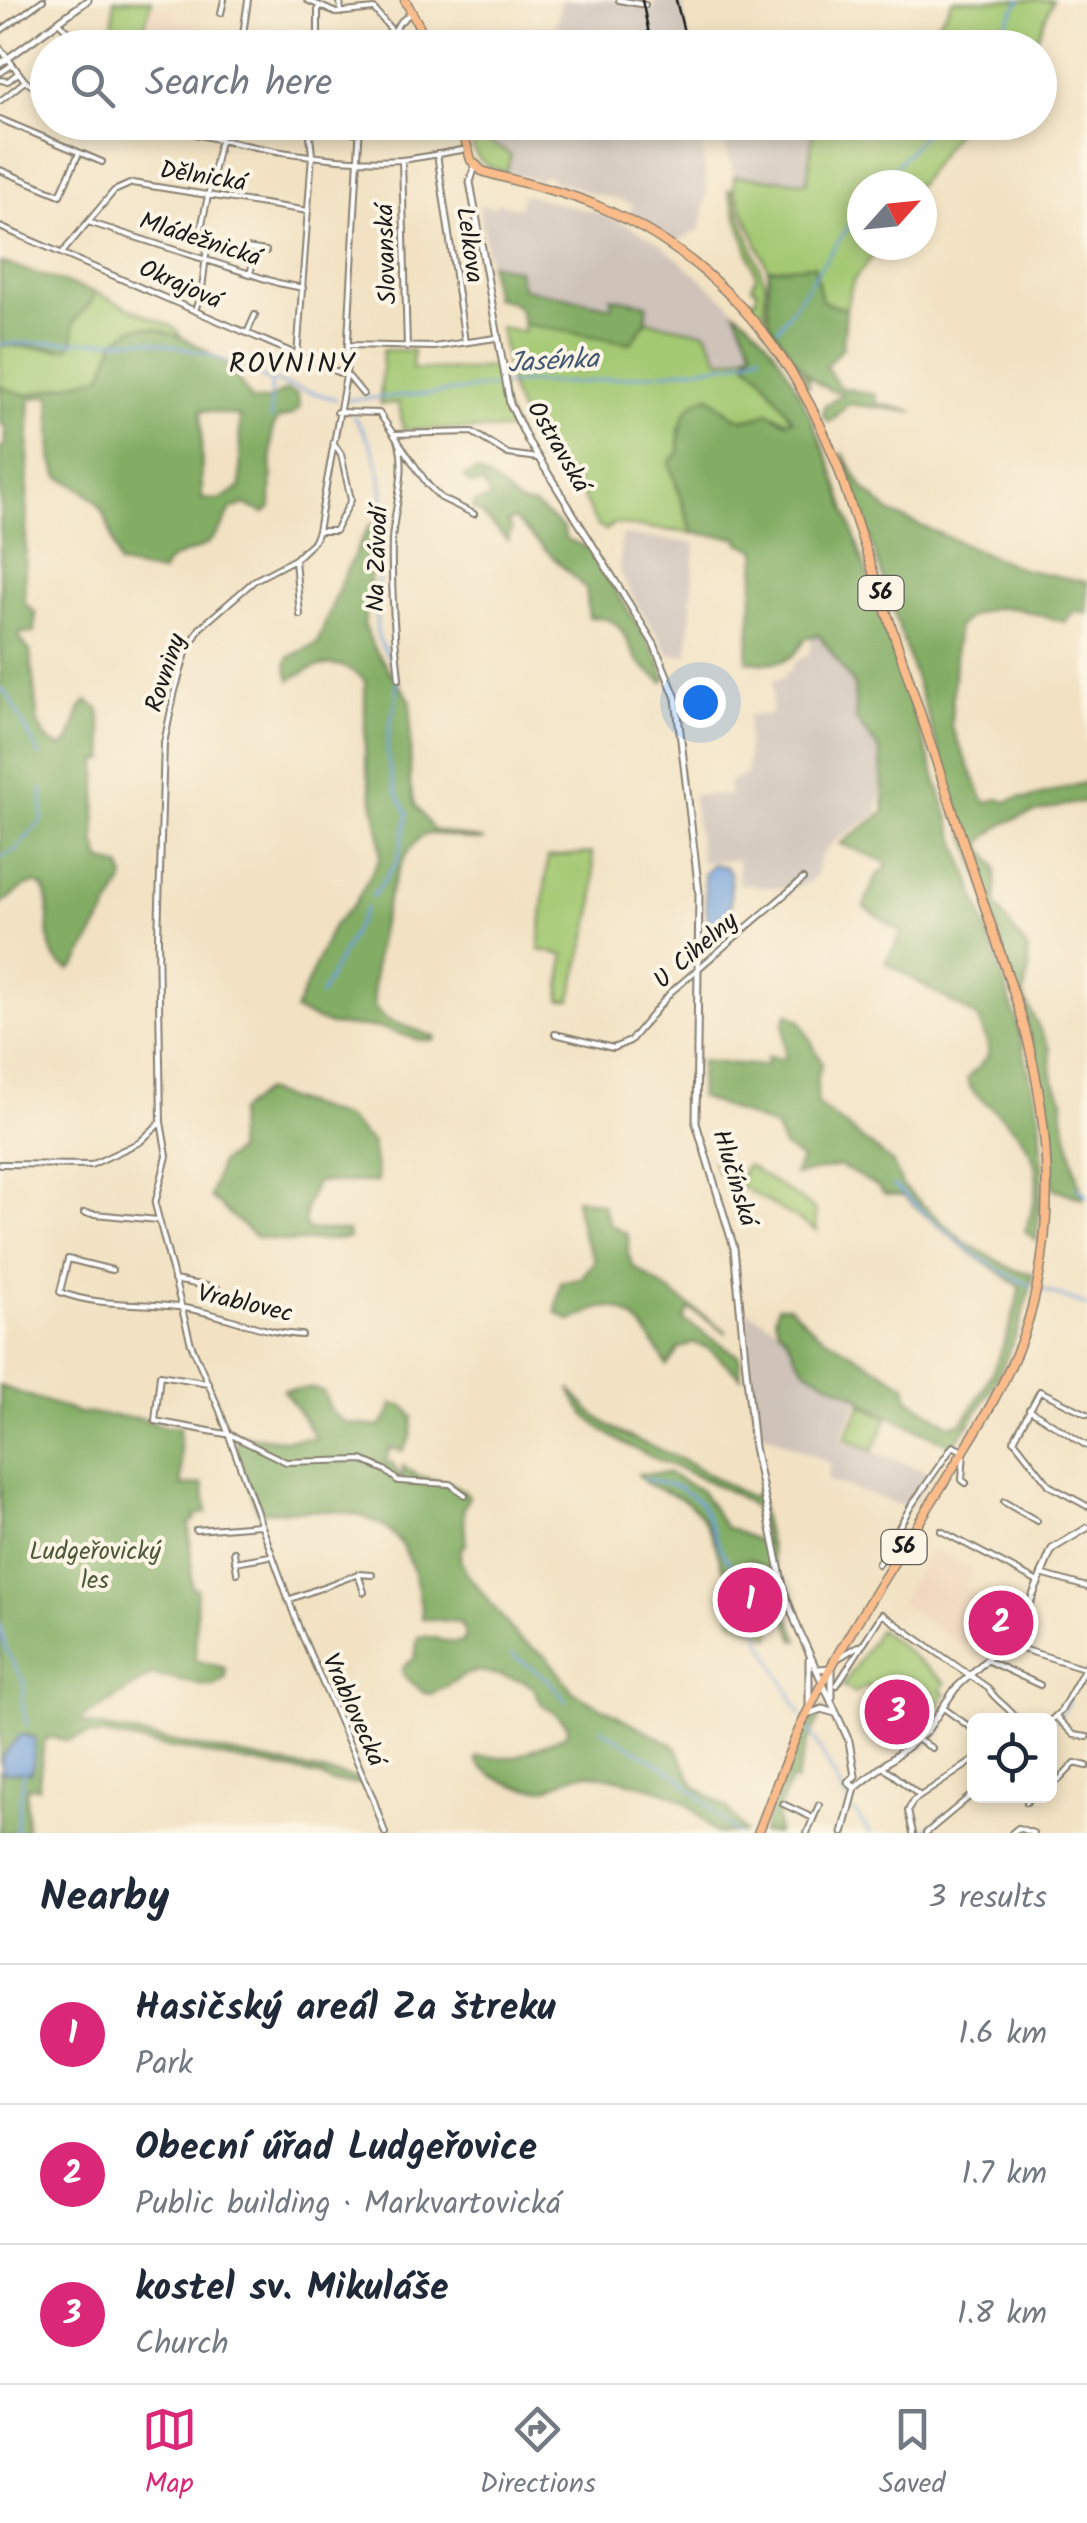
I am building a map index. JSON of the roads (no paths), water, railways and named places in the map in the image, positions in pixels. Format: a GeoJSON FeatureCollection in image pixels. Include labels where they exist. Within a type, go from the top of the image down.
{"type":"FeatureCollection","features":[{"type":"Feature","properties":{"kind":"main road"},"geometry":{"type":"LineString","coordinates":[[406,0],[422,30]]}},
{"type":"Feature","properties":{"kind":"main road"},"geometry":{"type":"LineString","coordinates":[[463,140],[464,149],[478,169]]}},
{"type":"Feature","properties":{"kind":"main road","name":"56"},"geometry":{"type":"LineString","coordinates":[[478,169],[576,198],[649,232],[694,262],[731,294],[787,363],[816,413],[838,466],[1036,1070],[1045,1139],[1046,1214],[1036,1291],[1023,1336],[1004,1379],[807,1712],[758,1833]]}},
{"type":"Feature","properties":{"kind":"street"},"geometry":{"type":"LineString","coordinates":[[0,31],[43,0]]}},
{"type":"Feature","properties":{"kind":"street"},"geometry":{"type":"LineString","coordinates":[[48,30],[88,0]]}},
{"type":"Feature","properties":{"kind":"street"},"geometry":{"type":"LineString","coordinates":[[221,13],[224,0]]}},
{"type":"Feature","properties":{"kind":"street"},"geometry":{"type":"LineString","coordinates":[[307,0],[340,13],[374,9],[391,30]]}},
{"type":"Feature","properties":{"kind":"street"},"geometry":{"type":"LineString","coordinates":[[340,0],[340,13]]}},
{"type":"Feature","properties":{"kind":"street"},"geometry":{"type":"LineString","coordinates":[[619,0],[644,6]]}},
{"type":"Feature","properties":{"kind":"street"},"geometry":{"type":"LineString","coordinates":[[243,30],[248,1]]}},
{"type":"Feature","properties":{"kind":"street"},"geometry":{"type":"LineString","coordinates":[[318,7],[318,30]]}},
{"type":"Feature","properties":{"kind":"street"},"geometry":{"type":"LineString","coordinates":[[395,30],[412,12]]}},
{"type":"Feature","properties":{"kind":"street"},"geometry":{"type":"LineString","coordinates":[[58,22],[66,30]]}},
{"type":"Feature","properties":{"kind":"street"},"geometry":{"type":"LineString","coordinates":[[0,73],[30,45]]}},
{"type":"Feature","properties":{"kind":"street"},"geometry":{"type":"LineString","coordinates":[[0,48],[30,84]]}},
{"type":"Feature","properties":{"kind":"street"},"geometry":{"type":"LineString","coordinates":[[0,64],[10,62]]}},
{"type":"Feature","properties":{"kind":"street"},"geometry":{"type":"LineString","coordinates":[[0,80],[8,81],[18,74]]}},
{"type":"Feature","properties":{"kind":"street"},"geometry":{"type":"LineString","coordinates":[[0,100],[25,81]]}},
{"type":"Feature","properties":{"kind":"street"},"geometry":{"type":"LineString","coordinates":[[0,119],[30,132]]}},
{"type":"Feature","properties":{"kind":"street"},"geometry":{"type":"LineString","coordinates":[[49,140],[102,162]]}},
{"type":"Feature","properties":{"kind":"street"},"geometry":{"type":"LineString","coordinates":[[200,233],[220,140]]}},
{"type":"Feature","properties":{"kind":"street"},"geometry":{"type":"LineString","coordinates":[[226,140],[358,160],[402,160],[464,149]]}},
{"type":"Feature","properties":{"kind":"street"},"geometry":{"type":"LineString","coordinates":[[298,357],[310,140]]}},
{"type":"Feature","properties":{"kind":"street","name":"Rovniny"},"geometry":{"type":"LineString","coordinates":[[161,1122],[160,824],[164,743],[174,691],[186,653],[200,628],[254,580],[296,559],[314,541],[318,531],[346,376],[359,140]]}},
{"type":"Feature","properties":{"kind":"street"},"geometry":{"type":"LineString","coordinates":[[0,170],[60,195],[79,153]]}},
{"type":"Feature","properties":{"kind":"street","name":"Lelkova"},"geometry":{"type":"LineString","coordinates":[[438,154],[465,342]]}},
{"type":"Feature","properties":{"kind":"street","name":"Slovanská"},"geometry":{"type":"LineString","coordinates":[[402,160],[407,348]]}},
{"type":"Feature","properties":{"kind":"street","name":"Ostravská"},"geometry":{"type":"LineString","coordinates":[[478,169],[471,176],[510,404],[538,458],[654,644]]}},
{"type":"Feature","properties":{"kind":"street","name":"Dělnická"},"geometry":{"type":"LineString","coordinates":[[62,253],[114,191],[132,183],[308,212]]}},
{"type":"Feature","properties":{"kind":"street","name":"Mládežnická"},"geometry":{"type":"LineString","coordinates":[[88,222],[302,288]]}},
{"type":"Feature","properties":{"kind":"street","name":"Okrajová"},"geometry":{"type":"LineString","coordinates":[[0,227],[346,376]]}},
{"type":"Feature","properties":{"kind":"street"},"geometry":{"type":"LineString","coordinates":[[194,310],[207,261],[208,238]]}},
{"type":"Feature","properties":{"kind":"street"},"geometry":{"type":"LineString","coordinates":[[246,248],[266,252]]}},
{"type":"Feature","properties":{"kind":"street"},"geometry":{"type":"LineString","coordinates":[[250,274],[256,250]]}},
{"type":"Feature","properties":{"kind":"street"},"geometry":{"type":"LineString","coordinates":[[246,334],[255,315]]}},
{"type":"Feature","properties":{"kind":"street"},"geometry":{"type":"LineString","coordinates":[[348,345],[407,348],[496,338]]}},
{"type":"Feature","properties":{"kind":"street"},"geometry":{"type":"LineString","coordinates":[[346,376],[363,394]]}},
{"type":"Feature","properties":{"kind":"street"},"geometry":{"type":"LineString","coordinates":[[337,412],[378,412],[441,498],[474,514]]}},
{"type":"Feature","properties":{"kind":"street"},"geometry":{"type":"LineString","coordinates":[[394,434],[472,432],[508,454],[538,458]]}},
{"type":"Feature","properties":{"kind":"street","name":"Na Závodí"},"geometry":{"type":"LineString","coordinates":[[398,440],[401,466],[392,559],[399,679]]}},
{"type":"Feature","properties":{"kind":"street"},"geometry":{"type":"LineString","coordinates":[[318,531],[336,531],[352,500],[341,454],[332,442]]}},
{"type":"Feature","properties":{"kind":"street"},"geometry":{"type":"LineString","coordinates":[[296,559],[300,615]]}},
{"type":"Feature","properties":{"kind":"street","name":"Hlučínská"},"geometry":{"type":"LineString","coordinates":[[654,644],[679,714],[698,880],[696,1123],[734,1248],[754,1447],[784,1591],[851,1748],[855,1776],[848,1782],[855,1788]]}},
{"type":"Feature","properties":{"kind":"street","name":"U Cihelny"},"geometry":{"type":"LineString","coordinates":[[555,1034],[614,1048],[623,1046],[638,1034],[671,992],[803,880]]}},
{"type":"Feature","properties":{"kind":"street"},"geometry":{"type":"LineString","coordinates":[[0,1164],[91,1165],[140,1142],[161,1122]]}},
{"type":"Feature","properties":{"kind":"street","name":"Vrablovec"},"geometry":{"type":"LineString","coordinates":[[161,1122],[167,1156],[155,1198],[180,1307],[190,1344],[288,1600]]}},
{"type":"Feature","properties":{"kind":"street"},"geometry":{"type":"LineString","coordinates":[[84,1212],[158,1220]]}},
{"type":"Feature","properties":{"kind":"street","name":"Vrablovec"},"geometry":{"type":"LineString","coordinates":[[112,1270],[68,1259],[60,1292],[103,1303],[180,1307],[282,1334],[302,1335]]}},
{"type":"Feature","properties":{"kind":"street","name":"Vrablovec"},"geometry":{"type":"LineString","coordinates":[[174,1280],[216,1288]]}},
{"type":"Feature","properties":{"kind":"street"},"geometry":{"type":"LineString","coordinates":[[208,1383],[160,1375],[155,1421],[228,1435],[286,1462],[362,1460],[398,1480],[450,1484],[465,1496]]}},
{"type":"Feature","properties":{"kind":"street"},"geometry":{"type":"LineString","coordinates":[[1087,1414],[1044,1390],[1036,1395],[1014,1440],[1050,1486],[1087,1506]]}},
{"type":"Feature","properties":{"kind":"street"},"geometry":{"type":"LineString","coordinates":[[1029,1409],[1087,1446]]}},
{"type":"Feature","properties":{"kind":"street"},"geometry":{"type":"LineString","coordinates":[[878,1564],[910,1506],[954,1446],[966,1459],[964,1481]]}},
{"type":"Feature","properties":{"kind":"street"},"geometry":{"type":"LineString","coordinates":[[1004,1502],[1035,1520]]}},
{"type":"Feature","properties":{"kind":"street"},"geometry":{"type":"LineString","coordinates":[[196,1530],[260,1525]]}},
{"type":"Feature","properties":{"kind":"street"},"geometry":{"type":"LineString","coordinates":[[844,1833],[855,1788],[918,1740],[968,1675],[986,1660],[1030,1605],[1048,1554],[1056,1545],[1087,1528]]}},
{"type":"Feature","properties":{"kind":"street"},"geometry":{"type":"LineString","coordinates":[[941,1531],[1040,1578],[1087,1587]]}},
{"type":"Feature","properties":{"kind":"street"},"geometry":{"type":"LineString","coordinates":[[234,1552],[237,1573]]}},
{"type":"Feature","properties":{"kind":"street"},"geometry":{"type":"LineString","coordinates":[[235,1562],[272,1556]]}},
{"type":"Feature","properties":{"kind":"street"},"geometry":{"type":"LineString","coordinates":[[358,1574],[364,1592]]}},
{"type":"Feature","properties":{"kind":"street"},"geometry":{"type":"LineString","coordinates":[[288,1600],[358,1574],[372,1575]]}},
{"type":"Feature","properties":{"kind":"street","name":"Vrablovecká"},"geometry":{"type":"LineString","coordinates":[[288,1600],[373,1798],[384,1833]]}},
{"type":"Feature","properties":{"kind":"street"},"geometry":{"type":"LineString","coordinates":[[837,1685],[882,1614],[988,1688],[993,1699],[1012,1713]]}},
{"type":"Feature","properties":{"kind":"street"},"geometry":{"type":"LineString","coordinates":[[1004,1639],[1022,1649],[1086,1666],[1057,1715]]}},
{"type":"Feature","properties":{"kind":"street"},"geometry":{"type":"LineString","coordinates":[[816,1667],[823,1670],[859,1646]]}},
{"type":"Feature","properties":{"kind":"street"},"geometry":{"type":"LineString","coordinates":[[808,1652],[807,1712],[822,1709],[838,1714]]}},
{"type":"Feature","properties":{"kind":"street"},"geometry":{"type":"LineString","coordinates":[[986,1660],[1040,1685]]}},
{"type":"Feature","properties":{"kind":"street","name":"Hlučínská"},"geometry":{"type":"LineString","coordinates":[[834,1663],[832,1693],[838,1714]]}},
{"type":"Feature","properties":{"kind":"street"},"geometry":{"type":"LineString","coordinates":[[942,1707],[967,1725]]}},
{"type":"Feature","properties":{"kind":"street"},"geometry":{"type":"LineString","coordinates":[[1057,1718],[1074,1736],[1087,1736]]}},
{"type":"Feature","properties":{"kind":"street"},"geometry":{"type":"LineString","coordinates":[[918,1740],[932,1748]]}},
{"type":"Feature","properties":{"kind":"street"},"geometry":{"type":"LineString","coordinates":[[1057,1780],[1074,1763],[1087,1766]]}},
{"type":"Feature","properties":{"kind":"street"},"geometry":{"type":"LineString","coordinates":[[913,1833],[908,1812],[919,1795],[967,1764]]}},
{"type":"Feature","properties":{"kind":"street"},"geometry":{"type":"LineString","coordinates":[[882,1767],[919,1795]]}},
{"type":"Feature","properties":{"kind":"street"},"geometry":{"type":"LineString","coordinates":[[855,1776],[861,1782]]}},
{"type":"Feature","properties":{"kind":"street"},"geometry":{"type":"LineString","coordinates":[[926,1833],[967,1799]]}},
{"type":"Feature","properties":{"kind":"street"},"geometry":{"type":"LineString","coordinates":[[783,1804],[813,1818]]}},
{"type":"Feature","properties":{"kind":"street"},"geometry":{"type":"LineString","coordinates":[[806,1833],[819,1806]]}},
{"type":"Feature","properties":{"kind":"street"},"geometry":{"type":"LineString","coordinates":[[1012,1833],[1018,1828],[1032,1833]]}},
{"type":"Feature","properties":{"kind":"water"},"geometry":{"type":"Polygon","coordinates":[[[712,864],[726,867],[730,873],[731,912],[719,932],[708,927],[704,874],[712,864]]]}},
{"type":"Feature","properties":{"kind":"water"},"geometry":{"type":"Polygon","coordinates":[[[20,1735],[35,1738],[32,1772],[2,1772],[2,1757],[20,1735]]]}},
{"type":"Feature","properties":{"kind":"waterway","name":"Jasénka"},"geometry":{"type":"LineString","coordinates":[[1002,30],[1020,0]]}},
{"type":"Feature","properties":{"kind":"waterway","name":"Jasénka"},"geometry":{"type":"LineString","coordinates":[[892,170],[918,140]]}},
{"type":"Feature","properties":{"kind":"waterway","name":"Jasénka"},"geometry":{"type":"LineString","coordinates":[[778,329],[847,229]]}},
{"type":"Feature","properties":{"kind":"waterway","name":"Jasénka"},"geometry":{"type":"LineString","coordinates":[[0,344],[145,340],[211,355],[271,381],[336,399]]}},
{"type":"Feature","properties":{"kind":"waterway","name":"Jasénka"},"geometry":{"type":"LineString","coordinates":[[344,400],[525,382],[577,383],[733,364],[761,353]]}},
{"type":"Feature","properties":{"kind":"waterway"},"geometry":{"type":"LineString","coordinates":[[271,381],[271,419]]}},
{"type":"Feature","properties":{"kind":"waterway"},"geometry":{"type":"LineString","coordinates":[[353,416],[379,467],[383,494],[377,631],[396,672],[397,693],[388,753],[394,785],[408,813],[398,860],[372,897]]}},
{"type":"Feature","properties":{"kind":"waterway"},"geometry":{"type":"LineString","coordinates":[[0,688],[9,697],[40,756]]}},
{"type":"Feature","properties":{"kind":"waterway"},"geometry":{"type":"LineString","coordinates":[[0,858],[15,850],[42,821],[43,789]]}},
{"type":"Feature","properties":{"kind":"waterway"},"geometry":{"type":"LineString","coordinates":[[320,996],[366,908]]}},
{"type":"Feature","properties":{"kind":"waterway"},"geometry":{"type":"LineString","coordinates":[[893,1185],[975,1254],[1031,1285]]}},
{"type":"Feature","properties":{"kind":"waterway"},"geometry":{"type":"LineString","coordinates":[[1077,1186],[1087,1196]]}},
{"type":"Feature","properties":{"kind":"waterway"},"geometry":{"type":"LineString","coordinates":[[1041,1289],[1087,1306]]}},
{"type":"Feature","properties":{"kind":"waterway"},"geometry":{"type":"LineString","coordinates":[[645,1479],[678,1487],[701,1503],[723,1554],[742,1578],[760,1637],[801,1715]]}},
{"type":"Feature","properties":{"kind":"waterway"},"geometry":{"type":"LineString","coordinates":[[0,1626],[6,1650],[24,1683],[22,1703],[27,1725]]}},
{"type":"Feature","properties":{"kind":"waterway"},"geometry":{"type":"LineString","coordinates":[[511,1654],[548,1679],[566,1701]]}},
{"type":"Feature","properties":{"kind":"waterway"},"geometry":{"type":"LineString","coordinates":[[1059,1718],[1069,1700]]}},
{"type":"Feature","properties":{"kind":"waterway"},"geometry":{"type":"LineString","coordinates":[[805,1721],[848,1803]]}},
{"type":"Feature","properties":{"kind":"waterway"},"geometry":{"type":"LineString","coordinates":[[600,1728],[678,1776],[736,1833]]}},
{"type":"Feature","properties":{"kind":"waterway"},"geometry":{"type":"LineString","coordinates":[[16,1833],[24,1772]]}},
{"type":"Feature","properties":{"kind":"waterway"},"geometry":{"type":"LineString","coordinates":[[854,1811],[870,1833]]}},
{"type":"Feature","properties":{"kind":"waterway"},"geometry":{"type":"LineString","coordinates":[[922,1833],[947,1813]]}},
{"type":"Feature","properties":{"kind":"railway"},"geometry":{"type":"LineString","coordinates":[[642,0],[648,30]]}},
{"type":"Feature","properties":{"kind":"railway"},"geometry":{"type":"LineString","coordinates":[[676,0],[684,30]]}},
{"type":"Feature","properties":{"kind":"place","name":"Hasičský areál Za štreku"},"geometry":{"type":"Point","coordinates":[750,1600]}},
{"type":"Feature","properties":{"kind":"place","name":"Obecní úřad Ludgeřovice"},"geometry":{"type":"Point","coordinates":[1001,1623]}},
{"type":"Feature","properties":{"kind":"place","name":"kostel sv. Mikuláše"},"geometry":{"type":"Point","coordinates":[897,1712]}},
{"type":"Feature","properties":{"kind":"district","name":"ROVNINY"},"geometry":{"type":"Point","coordinates":[293,364]}},
{"type":"Feature","properties":{"kind":"park label","name":"Ludgeřovický les"},"geometry":{"type":"Point","coordinates":[95,1566]}}]}
